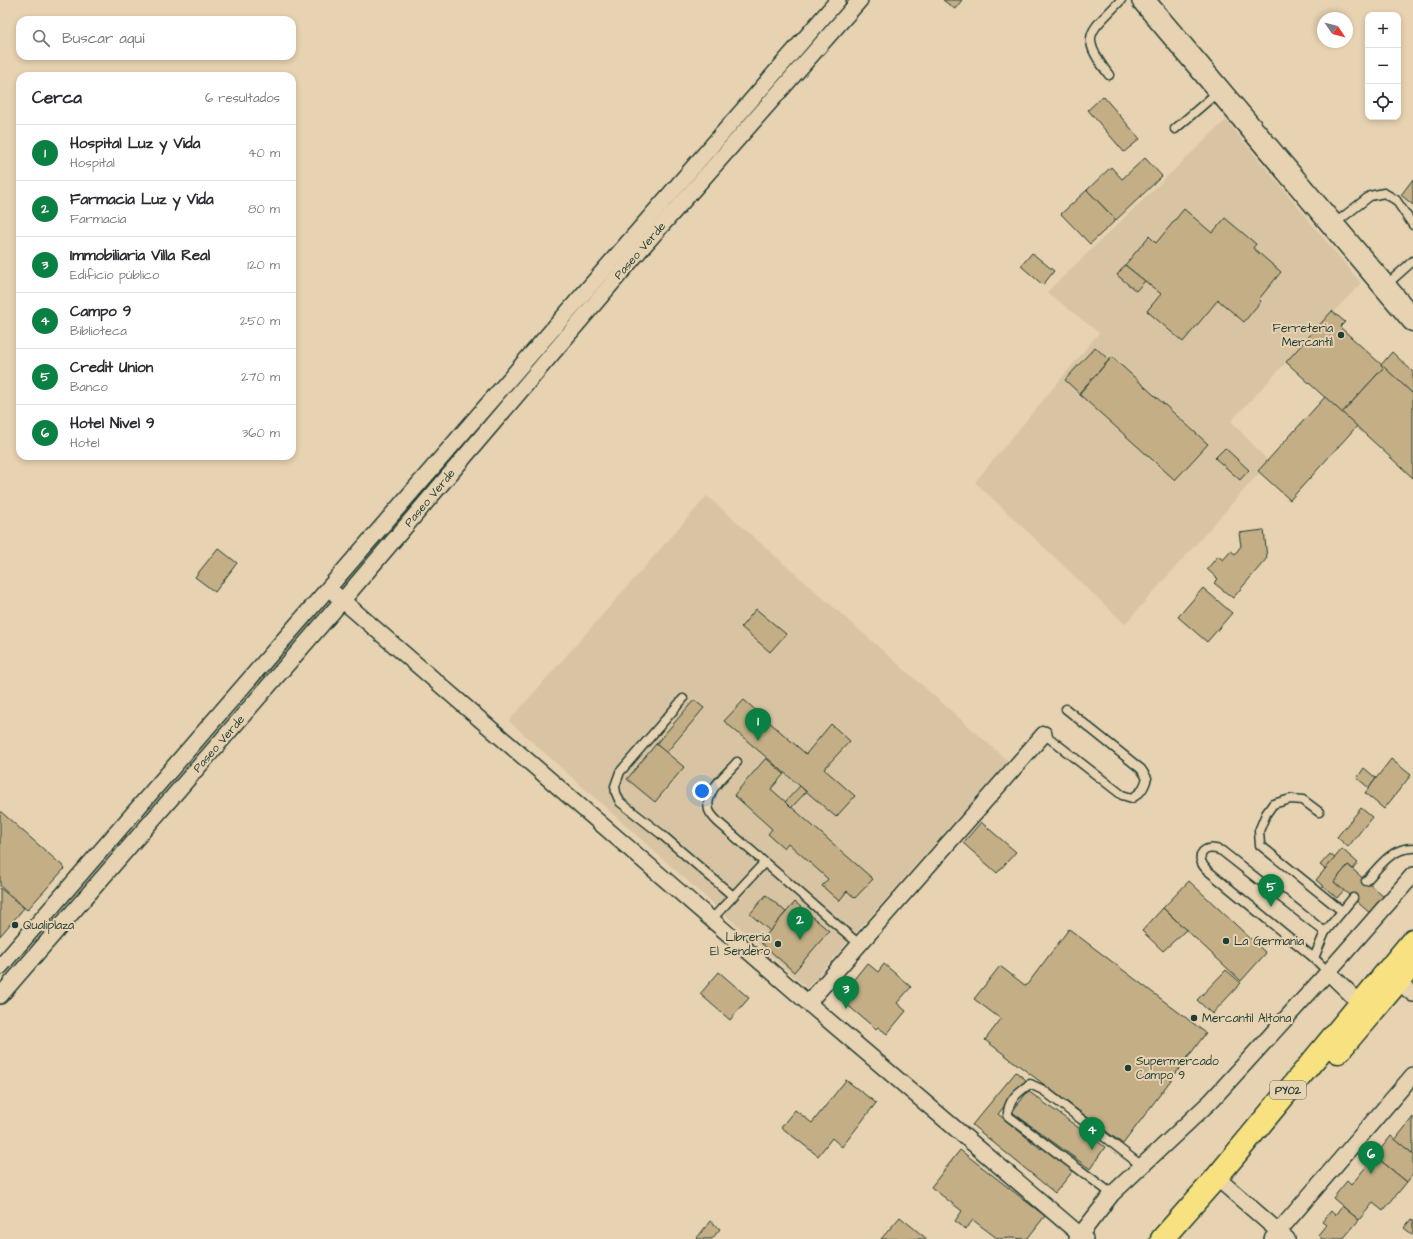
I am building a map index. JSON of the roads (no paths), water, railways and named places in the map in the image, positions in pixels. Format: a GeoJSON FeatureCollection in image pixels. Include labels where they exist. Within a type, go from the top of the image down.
{"type":"FeatureCollection","features":[{"type":"Feature","properties":{"kind":"highway","name":"PY02"},"geometry":{"type":"LineString","coordinates":[[1162,1239],[1216,1178],[1413,940]]}},
{"type":"Feature","properties":{"kind":"highway","name":"PY02"},"geometry":{"type":"LineString","coordinates":[[1176,1239],[1224,1184],[1406,988],[1413,964]]}},
{"type":"Feature","properties":{"kind":"street","name":"Paseo Verde"},"geometry":{"type":"LineString","coordinates":[[0,996],[343,600],[838,0]]}},
{"type":"Feature","properties":{"kind":"street","name":"Paseo Verde"},"geometry":{"type":"LineString","coordinates":[[0,967],[328,588],[637,243],[860,0]]}},
{"type":"Feature","properties":{"kind":"street"},"geometry":{"type":"LineString","coordinates":[[1143,0],[1413,320]]}},
{"type":"Feature","properties":{"kind":"street"},"geometry":{"type":"LineString","coordinates":[[328,588],[1081,1238],[1112,1194],[1211,1101],[1328,972],[1413,875]]}},
{"type":"Feature","properties":{"kind":"street"},"geometry":{"type":"LineString","coordinates":[[808,1003],[1044,734]]}},
{"type":"Feature","properties":{"kind":"street"},"geometry":{"type":"LineString","coordinates":[[96,856],[110,869]]}},
{"type":"Feature","properties":{"kind":"street"},"geometry":{"type":"LineString","coordinates":[[1328,972],[1360,1003]]}},
{"type":"Feature","properties":{"kind":"street"},"geometry":{"type":"LineString","coordinates":[[1224,1184],[1279,1237],[1413,1075]]}},
{"type":"Feature","properties":{"kind":"lane"},"geometry":{"type":"LineString","coordinates":[[1109,75],[1095,56],[1090,46],[1090,34],[1121,0]]}},
{"type":"Feature","properties":{"kind":"lane"},"geometry":{"type":"LineString","coordinates":[[1175,129],[1220,90]]}},
{"type":"Feature","properties":{"kind":"lane"},"geometry":{"type":"LineString","coordinates":[[1333,224],[1370,196],[1384,193],[1396,200],[1413,225]]}},
{"type":"Feature","properties":{"kind":"lane"},"geometry":{"type":"LineString","coordinates":[[1384,286],[1413,261]]}},
{"type":"Feature","properties":{"kind":"lane"},"geometry":{"type":"LineString","coordinates":[[683,699],[620,772],[615,786],[616,793],[620,802],[661,834],[733,896]]}},
{"type":"Feature","properties":{"kind":"lane"},"geometry":{"type":"LineString","coordinates":[[1044,734],[1122,795],[1132,798],[1139,794],[1145,785],[1147,778],[1141,769],[1066,709]]}},
{"type":"Feature","properties":{"kind":"lane"},"geometry":{"type":"LineString","coordinates":[[737,762],[712,791],[708,801],[709,811],[718,822],[764,863],[859,944]]}},
{"type":"Feature","properties":{"kind":"lane"},"geometry":{"type":"LineString","coordinates":[[1319,812],[1303,800],[1291,799],[1273,804],[1266,814],[1259,831],[1260,845],[1342,911]]}},
{"type":"Feature","properties":{"kind":"lane"},"geometry":{"type":"LineString","coordinates":[[1325,932],[1222,851],[1213,847],[1207,848],[1203,852],[1200,858],[1202,864],[1207,870],[1314,958],[1328,972]]}},
{"type":"Feature","properties":{"kind":"lane"},"geometry":{"type":"LineString","coordinates":[[1366,881],[1390,854],[1408,848],[1413,848]]}},
{"type":"Feature","properties":{"kind":"lane"},"geometry":{"type":"LineString","coordinates":[[712,919],[764,863]]}},
{"type":"Feature","properties":{"kind":"lane"},"geometry":{"type":"LineString","coordinates":[[1314,958],[1325,932],[1352,898]]}},
{"type":"Feature","properties":{"kind":"lane"},"geometry":{"type":"LineString","coordinates":[[1112,1194],[1008,1116],[1008,1106],[1019,1091],[1030,1084],[1043,1090],[1142,1166]]}},
{"type":"Feature","properties":{"kind":"place","name":"Ferreteria Mercantil"},"geometry":{"type":"Point","coordinates":[1341,335]}},
{"type":"Feature","properties":{"kind":"place","name":"Hospital Luz y Vida"},"geometry":{"type":"Point","coordinates":[758,741]}},
{"type":"Feature","properties":{"kind":"place","name":"Credit Union"},"geometry":{"type":"Point","coordinates":[1271,907]}},
{"type":"Feature","properties":{"kind":"place","name":"Qualiplaza"},"geometry":{"type":"Point","coordinates":[15,925]}},
{"type":"Feature","properties":{"kind":"place","name":"Farmacia Luz y Vida"},"geometry":{"type":"Point","coordinates":[800,940]}},
{"type":"Feature","properties":{"kind":"place","name":"La Germania"},"geometry":{"type":"Point","coordinates":[1226,941]}},
{"type":"Feature","properties":{"kind":"place","name":"Librería El Sendero"},"geometry":{"type":"Point","coordinates":[778,944]}},
{"type":"Feature","properties":{"kind":"place","name":"Immobiliaria Villa Real"},"geometry":{"type":"Point","coordinates":[846,1009]}},
{"type":"Feature","properties":{"kind":"place","name":"Mercantil Altona"},"geometry":{"type":"Point","coordinates":[1194,1018]}},
{"type":"Feature","properties":{"kind":"place","name":"Supermercado Campo 9"},"geometry":{"type":"Point","coordinates":[1128,1068]}},
{"type":"Feature","properties":{"kind":"place","name":"Campo 9"},"geometry":{"type":"Point","coordinates":[1092,1150]}},
{"type":"Feature","properties":{"kind":"place","name":"Hotel Nivel 9"},"geometry":{"type":"Point","coordinates":[1371,1174]}}]}
